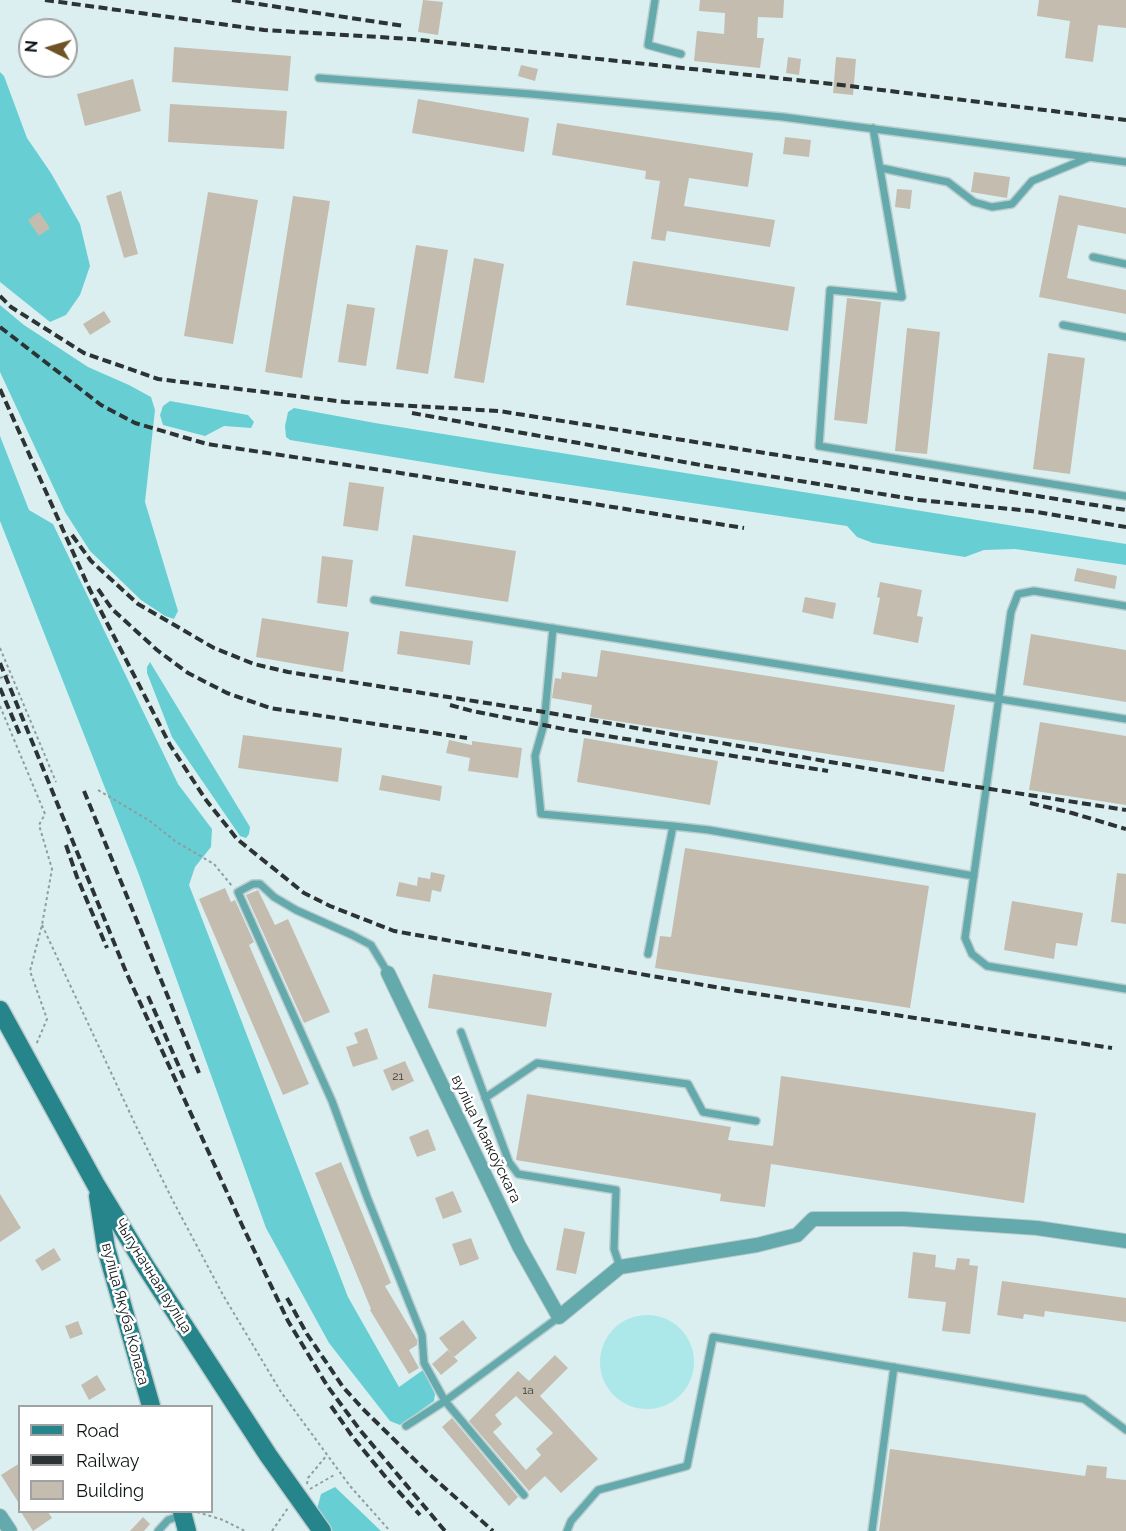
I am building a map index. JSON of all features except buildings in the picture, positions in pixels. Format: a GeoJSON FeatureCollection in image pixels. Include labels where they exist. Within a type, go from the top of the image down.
{"type":"FeatureCollection","features":[{"type":"Feature","properties":{"kind":"street","name":"вуліца Маякоўскага"},"geometry":{"type":"LineString","coordinates":[[388,973],[519,1246],[558,1317]]}},
{"type":"Feature","properties":{"kind":"street","name":"Чыгуначная вуліца"},"geometry":{"type":"LineString","coordinates":[[0,1010],[96,1185],[128,1237],[268,1455],[322,1531]]}},
{"type":"Feature","properties":{"kind":"street","name":"вуліца Якуба Коласа"},"geometry":{"type":"LineString","coordinates":[[96,1185],[106,1248],[150,1405]]}},
{"type":"Feature","properties":{"kind":"street"},"geometry":{"type":"LineString","coordinates":[[558,1317],[621,1267],[757,1245],[797,1235],[813,1219],[904,1219],[1037,1228],[1126,1241]]}},
{"type":"Feature","properties":{"kind":"street"},"geometry":{"type":"LineString","coordinates":[[106,1248],[128,1237]]}},
{"type":"Feature","properties":{"kind":"street"},"geometry":{"type":"LineString","coordinates":[[0,1516],[9,1531]]}},
{"type":"Feature","properties":{"kind":"lane"},"geometry":{"type":"LineString","coordinates":[[654,0],[648,45],[681,54]]}},
{"type":"Feature","properties":{"kind":"lane"},"geometry":{"type":"LineString","coordinates":[[319,78],[783,117],[1126,162]]}},
{"type":"Feature","properties":{"kind":"lane"},"geometry":{"type":"LineString","coordinates":[[873,128],[902,297],[830,290],[819,446],[1126,496]]}},
{"type":"Feature","properties":{"kind":"lane"},"geometry":{"type":"LineString","coordinates":[[881,168],[948,182],[974,202],[992,207],[1012,204],[1032,181],[1092,157]]}},
{"type":"Feature","properties":{"kind":"lane"},"geometry":{"type":"LineString","coordinates":[[1093,257],[1126,264]]}},
{"type":"Feature","properties":{"kind":"lane"},"geometry":{"type":"LineString","coordinates":[[1063,325],[1126,337]]}},
{"type":"Feature","properties":{"kind":"lane"},"geometry":{"type":"LineString","coordinates":[[1126,606],[1034,591],[1018,594],[1011,612],[964,938],[972,954],[987,966],[1126,989]]}},
{"type":"Feature","properties":{"kind":"lane"},"geometry":{"type":"LineString","coordinates":[[374,600],[1126,719]]}},
{"type":"Feature","properties":{"kind":"lane"},"geometry":{"type":"LineString","coordinates":[[552,628],[544,724],[535,756],[541,814],[709,830],[974,876]]}},
{"type":"Feature","properties":{"kind":"lane"},"geometry":{"type":"LineString","coordinates":[[648,954],[673,826]]}},
{"type":"Feature","properties":{"kind":"lane"},"geometry":{"type":"LineString","coordinates":[[388,973],[371,945],[296,910],[274,897],[260,884],[253,884],[238,892],[332,1101],[422,1335],[424,1363],[445,1401],[524,1495]]}},
{"type":"Feature","properties":{"kind":"lane"},"geometry":{"type":"LineString","coordinates":[[461,1032],[509,1162],[518,1174],[616,1190],[614,1249],[621,1267]]}},
{"type":"Feature","properties":{"kind":"lane"},"geometry":{"type":"LineString","coordinates":[[485,1098],[537,1063],[688,1084],[703,1112],[756,1121]]}},
{"type":"Feature","properties":{"kind":"lane"},"geometry":{"type":"LineString","coordinates":[[406,1426],[445,1401],[558,1317]]}},
{"type":"Feature","properties":{"kind":"lane"},"geometry":{"type":"LineString","coordinates":[[567,1531],[571,1521],[598,1490],[687,1466],[712,1337],[1084,1399],[1126,1430]]}},
{"type":"Feature","properties":{"kind":"lane"},"geometry":{"type":"LineString","coordinates":[[872,1531],[894,1367]]}},
{"type":"Feature","properties":{"kind":"lane"},"geometry":{"type":"LineString","coordinates":[[158,1531],[168,1520],[187,1517]]}},
{"type":"Feature","properties":{"kind":"path"},"geometry":{"type":"LineString","coordinates":[[0,648],[56,782]]}},
{"type":"Feature","properties":{"kind":"path"},"geometry":{"type":"LineString","coordinates":[[0,678],[11,674]]}},
{"type":"Feature","properties":{"kind":"path"},"geometry":{"type":"LineString","coordinates":[[0,706],[45,814],[39,825],[52,869],[42,926],[30,970],[48,1019],[32,1053]]}},
{"type":"Feature","properties":{"kind":"path"},"geometry":{"type":"LineString","coordinates":[[98,790],[150,821],[175,841],[214,864],[238,892]]}},
{"type":"Feature","properties":{"kind":"path"},"geometry":{"type":"LineString","coordinates":[[42,926],[136,1126],[218,1285],[281,1392],[327,1455],[371,1511],[390,1531]]}},
{"type":"Feature","properties":{"kind":"path"},"geometry":{"type":"LineString","coordinates":[[306,1491],[308,1478],[327,1455]]}},
{"type":"Feature","properties":{"kind":"path"},"geometry":{"type":"LineString","coordinates":[[187,1517],[223,1520],[244,1531]]}},
{"type":"Feature","properties":{"kind":"shaded area"},"geometry":{"type":"Polygon","coordinates":[[[0,72],[4,76],[27,138],[51,173],[80,224],[90,266],[80,295],[66,315],[50,322],[0,282],[0,72]]]}},
{"type":"Feature","properties":{"kind":"shaded area"},"geometry":{"type":"Polygon","coordinates":[[[0,305],[24,325],[88,367],[151,397],[155,410],[145,502],[178,611],[174,619],[165,616],[141,600],[90,551],[65,512],[0,372],[0,305]]]}},
{"type":"Feature","properties":{"kind":"shaded area"},"geometry":{"type":"Polygon","coordinates":[[[170,401],[248,415],[254,422],[251,428],[224,426],[205,436],[163,425],[160,415],[163,406],[170,401]]]}},
{"type":"Feature","properties":{"kind":"shaded area"},"geometry":{"type":"Polygon","coordinates":[[[294,408],[1126,544],[1126,565],[1015,549],[984,550],[965,557],[873,543],[857,537],[847,526],[490,473],[290,440],[286,437],[285,426],[288,412],[294,408]]]}},
{"type":"Feature","properties":{"kind":"shaded area"},"geometry":{"type":"Polygon","coordinates":[[[0,436],[29,510],[53,524],[178,784],[212,829],[211,847],[195,867],[189,885],[348,1297],[399,1387],[423,1370],[435,1394],[434,1401],[400,1425],[390,1421],[329,1343],[266,1228],[138,872],[0,521],[0,436]]]}},
{"type":"Feature","properties":{"kind":"shaded area"},"geometry":{"type":"Polygon","coordinates":[[[150,662],[250,827],[246,838],[240,836],[172,737],[147,673],[150,662]]]}},
{"type":"Feature","properties":{"kind":"shaded area"},"geometry":{"type":"Polygon","coordinates":[[[647,1315],[665,1319],[680,1329],[690,1344],[694,1362],[690,1380],[680,1395],[665,1405],[647,1409],[629,1405],[614,1395],[604,1380],[600,1362],[604,1344],[614,1329],[629,1319],[647,1315]]]}},
{"type":"Feature","properties":{"kind":"shaded area"},"geometry":{"type":"Polygon","coordinates":[[[335,1487],[381,1531],[332,1531],[317,1509],[321,1494],[335,1487]]]}},
{"type":"Feature","properties":{"kind":"railway"},"geometry":{"type":"LineString","coordinates":[[45,0],[264,30],[411,39],[833,84],[1126,120]]}},
{"type":"Feature","properties":{"kind":"railway"},"geometry":{"type":"LineString","coordinates":[[232,0],[404,26]]}},
{"type":"Feature","properties":{"kind":"railway"},"geometry":{"type":"LineString","coordinates":[[0,296],[11,307],[84,353],[158,379],[345,402],[499,411],[1126,510]]}},
{"type":"Feature","properties":{"kind":"railway"},"geometry":{"type":"LineString","coordinates":[[0,327],[101,405],[135,423],[207,444],[744,528]]}},
{"type":"Feature","properties":{"kind":"railway"},"geometry":{"type":"LineString","coordinates":[[0,389],[89,588],[170,745],[206,800],[237,839],[304,893],[330,906],[394,931],[738,991],[1112,1048]]}},
{"type":"Feature","properties":{"kind":"railway"},"geometry":{"type":"LineString","coordinates":[[412,413],[706,466],[919,500],[1031,511],[1126,527]]}},
{"type":"Feature","properties":{"kind":"railway"},"geometry":{"type":"LineString","coordinates":[[72,535],[91,561],[138,604],[214,648],[254,664],[288,672],[544,712],[945,782],[1126,810]]}},
{"type":"Feature","properties":{"kind":"railway"},"geometry":{"type":"LineString","coordinates":[[98,589],[112,609],[157,650],[188,673],[227,693],[270,708],[467,738]]}},
{"type":"Feature","properties":{"kind":"railway"},"geometry":{"type":"LineString","coordinates":[[0,663],[126,972],[288,1321],[328,1387],[360,1430],[445,1531]]}},
{"type":"Feature","properties":{"kind":"railway"},"geometry":{"type":"LineString","coordinates":[[0,688],[20,735]]}},
{"type":"Feature","properties":{"kind":"railway"},"geometry":{"type":"LineString","coordinates":[[450,705],[569,730],[828,771]]}},
{"type":"Feature","properties":{"kind":"railway"},"geometry":{"type":"LineString","coordinates":[[84,791],[199,1073]]}},
{"type":"Feature","properties":{"kind":"railway"},"geometry":{"type":"LineString","coordinates":[[1030,803],[1126,829]]}},
{"type":"Feature","properties":{"kind":"railway"},"geometry":{"type":"LineString","coordinates":[[66,845],[107,948]]}},
{"type":"Feature","properties":{"kind":"railway"},"geometry":{"type":"LineString","coordinates":[[148,996],[184,1078]]}},
{"type":"Feature","properties":{"kind":"railway"},"geometry":{"type":"LineString","coordinates":[[287,1298],[307,1334],[343,1387],[427,1472],[493,1531]]}},
{"type":"Feature","properties":{"kind":"railway"},"geometry":{"type":"LineString","coordinates":[[331,1406],[352,1436],[420,1515]]}}]}
